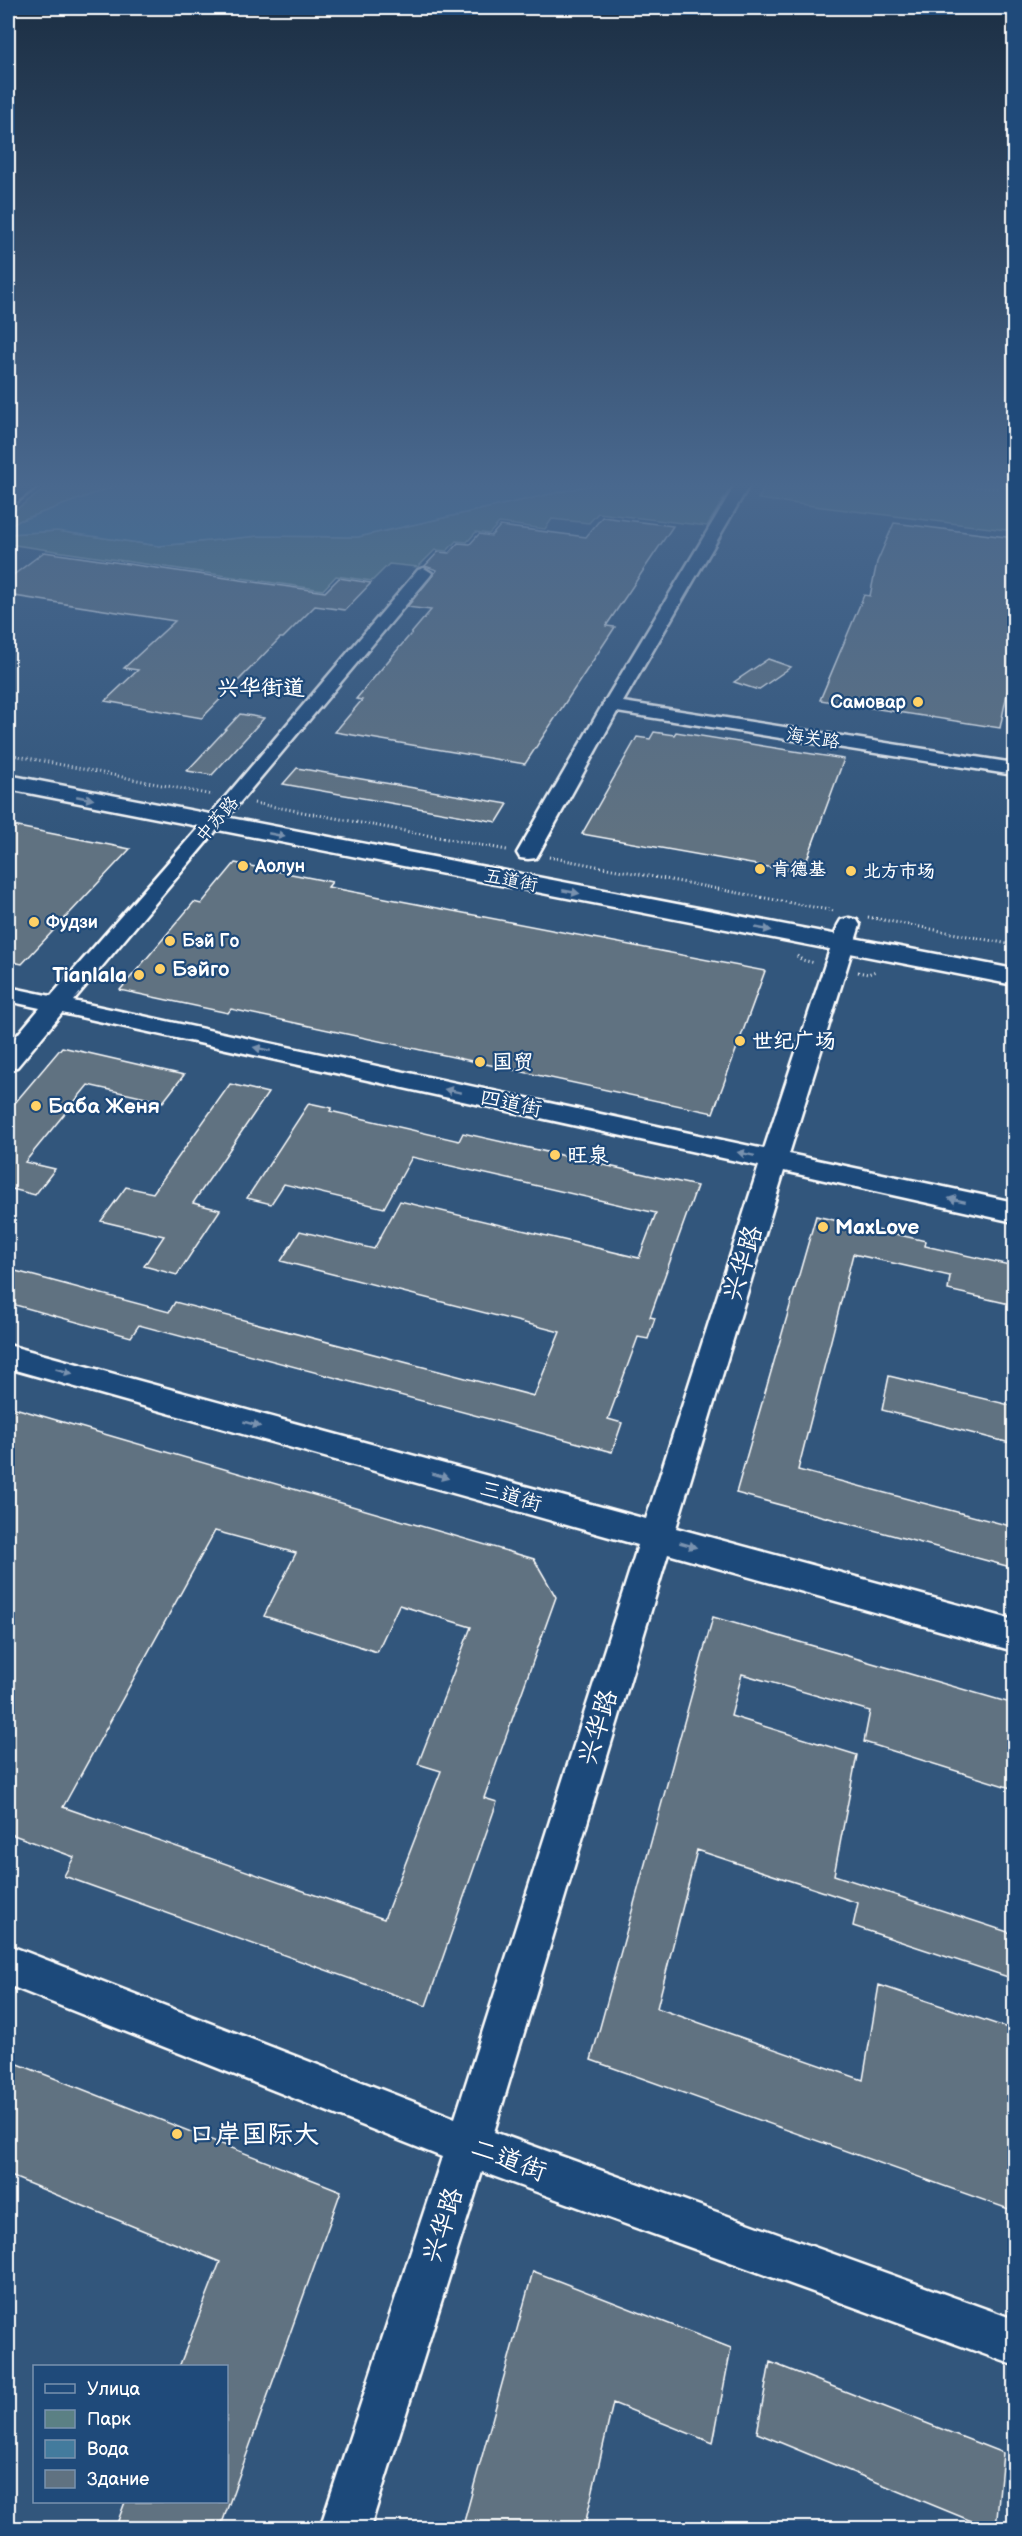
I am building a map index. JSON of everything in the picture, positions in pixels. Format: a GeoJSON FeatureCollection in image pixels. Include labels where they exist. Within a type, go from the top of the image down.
{"type":"FeatureCollection","features":[{"type":"Feature","properties":{"kind":"main road","name":"五道街"},"geometry":{"type":"LineString","coordinates":[[8,765],[220,815]]}},
{"type":"Feature","properties":{"kind":"main road","name":"五道街"},"geometry":{"type":"LineString","coordinates":[[8,782],[220,815],[845,935],[1014,977]]}},
{"type":"Feature","properties":{"kind":"main road","name":"五道街"},"geometry":{"type":"LineString","coordinates":[[845,935],[1014,957]]}},
{"type":"Feature","properties":{"kind":"street","name":"中苏路"},"geometry":{"type":"LineString","coordinates":[[8,1061],[401,600]]}},
{"type":"Feature","properties":{"kind":"street"},"geometry":{"type":"LineString","coordinates":[[528,853],[674,600]]}},
{"type":"Feature","properties":{"kind":"street","name":"海关路"},"geometry":{"type":"LineString","coordinates":[[611,706],[1014,770]]}},
{"type":"Feature","properties":{"kind":"street","name":"兴华路"},"geometry":{"type":"LineString","coordinates":[[345,2529],[468,2145],[845,935]]}},
{"type":"Feature","properties":{"kind":"street","name":"四道街"},"geometry":{"type":"LineString","coordinates":[[8,994],[1014,1212]]}},
{"type":"Feature","properties":{"kind":"street","name":"三道街"},"geometry":{"type":"LineString","coordinates":[[8,1356],[1014,1636]]}},
{"type":"Feature","properties":{"kind":"street","name":"二道街"},"geometry":{"type":"LineString","coordinates":[[8,1965],[468,2145],[1014,2342]]}},
{"type":"Feature","properties":{"kind":"building"},"geometry":{"type":"Polygon","coordinates":[[[42,600],[354,600],[345,610],[315,606],[283,638],[280,638],[202,718],[105,701],[138,670],[124,668],[175,621],[42,600]]]}},
{"type":"Feature","properties":{"kind":"building"},"geometry":{"type":"Polygon","coordinates":[[[412,600],[623,600],[606,626],[615,627],[525,764],[335,732],[362,700],[356,699],[431,610],[407,607],[412,600]]]}},
{"type":"Feature","properties":{"kind":"building"},"geometry":{"type":"Polygon","coordinates":[[[862,600],[1014,600],[1014,659],[1000,728],[820,700],[862,600]]]}},
{"type":"Feature","properties":{"kind":"building"},"geometry":{"type":"Polygon","coordinates":[[[768,659],[791,667],[758,690],[734,682],[768,659]]]}},
{"type":"Feature","properties":{"kind":"building"},"geometry":{"type":"Polygon","coordinates":[[[240,714],[264,718],[212,775],[187,771],[240,714]]]}},
{"type":"Feature","properties":{"kind":"building"},"geometry":{"type":"Polygon","coordinates":[[[654,732],[674,735],[676,732],[844,759],[802,873],[582,834],[637,737],[650,739],[654,732]]]}},
{"type":"Feature","properties":{"kind":"building"},"geometry":{"type":"Polygon","coordinates":[[[297,768],[508,804],[497,822],[283,784],[297,768]]]}},
{"type":"Feature","properties":{"kind":"building"},"geometry":{"type":"Polygon","coordinates":[[[8,825],[130,849],[22,964],[8,961],[8,825]]]}},
{"type":"Feature","properties":{"kind":"building"},"geometry":{"type":"Polygon","coordinates":[[[235,863],[332,882],[328,887],[765,971],[713,1113],[231,1009],[228,1013],[120,990],[194,902],[201,904],[235,863]]]}},
{"type":"Feature","properties":{"kind":"building"},"geometry":{"type":"Polygon","coordinates":[[[62,1047],[184,1075],[163,1102],[88,1085],[25,1162],[55,1169],[35,1195],[8,1188],[8,1111],[62,1047]]]}},
{"type":"Feature","properties":{"kind":"building"},"geometry":{"type":"Polygon","coordinates":[[[230,1084],[268,1093],[193,1203],[220,1210],[177,1275],[144,1266],[164,1236],[101,1221],[126,1187],[153,1193],[230,1084]]]}},
{"type":"Feature","properties":{"kind":"building"},"geometry":{"type":"Polygon","coordinates":[[[309,1103],[332,1108],[330,1111],[459,1141],[463,1133],[697,1186],[650,1317],[655,1318],[648,1339],[638,1337],[608,1419],[622,1423],[612,1452],[139,1325],[131,1337],[8,1303],[8,1269],[169,1312],[175,1302],[534,1396],[560,1332],[281,1261],[300,1231],[374,1249],[400,1201],[639,1258],[656,1213],[412,1157],[384,1208],[284,1184],[271,1204],[247,1198],[309,1103]]]}},
{"type":"Feature","properties":{"kind":"building"},"geometry":{"type":"Polygon","coordinates":[[[816,1216],[926,1241],[925,1246],[1014,1266],[1014,1305],[948,1290],[950,1276],[853,1254],[798,1470],[1014,1527],[1014,1568],[736,1493],[816,1216]]]}},
{"type":"Feature","properties":{"kind":"building"},"geometry":{"type":"Polygon","coordinates":[[[889,1376],[1014,1406],[1014,1444],[882,1410],[889,1376]]]}},
{"type":"Feature","properties":{"kind":"building"},"geometry":{"type":"Polygon","coordinates":[[[8,1406],[534,1559],[556,1597],[484,1798],[497,1802],[426,2006],[64,1876],[74,1857],[8,1833],[8,1406]],[[215,1531],[63,1807],[384,1919],[441,1771],[418,1764],[471,1627],[399,1605],[377,1652],[264,1616],[296,1553],[215,1531]]]}},
{"type":"Feature","properties":{"kind":"building"},"geometry":{"type":"Polygon","coordinates":[[[713,1617],[1014,1704],[1014,1789],[864,1742],[870,1711],[742,1674],[731,1716],[857,1755],[834,1875],[1014,1934],[1014,1979],[853,1926],[858,1903],[697,1850],[657,2008],[863,2080],[879,1985],[1014,2030],[1014,2211],[591,2060],[713,1617]]]}},
{"type":"Feature","properties":{"kind":"building"},"geometry":{"type":"Polygon","coordinates":[[[8,2060],[341,2191],[220,2529],[115,2529],[125,2503],[228,2503],[228,2365],[180,2365],[220,2262],[8,2175],[8,2060]]]}},
{"type":"Feature","properties":{"kind":"building"},"geometry":{"type":"Polygon","coordinates":[[[533,2271],[731,2348],[713,2443],[613,2403],[584,2529],[462,2529],[533,2271]]]}},
{"type":"Feature","properties":{"kind":"building"},"geometry":{"type":"Polygon","coordinates":[[[770,2362],[1003,2453],[996,2529],[991,2529],[757,2433],[770,2362]]]}},
{"type":"Feature","properties":{"kind":"place","name":"Самовар"},"geometry":{"type":"Point","coordinates":[918,702]}},
{"type":"Feature","properties":{"kind":"place","name":"Аолун"},"geometry":{"type":"Point","coordinates":[243,866]}},
{"type":"Feature","properties":{"kind":"place","name":"肯德基"},"geometry":{"type":"Point","coordinates":[760,869]}},
{"type":"Feature","properties":{"kind":"place","name":"北方市场"},"geometry":{"type":"Point","coordinates":[851,871]}},
{"type":"Feature","properties":{"kind":"place","name":"Фудзи"},"geometry":{"type":"Point","coordinates":[34,922]}},
{"type":"Feature","properties":{"kind":"place","name":"Бэй Го"},"geometry":{"type":"Point","coordinates":[170,941]}},
{"type":"Feature","properties":{"kind":"place","name":"Бэйго"},"geometry":{"type":"Point","coordinates":[160,969]}},
{"type":"Feature","properties":{"kind":"place","name":"Tianlala"},"geometry":{"type":"Point","coordinates":[139,975]}},
{"type":"Feature","properties":{"kind":"place","name":"世纪广场"},"geometry":{"type":"Point","coordinates":[740,1041]}},
{"type":"Feature","properties":{"kind":"place","name":"国贸"},"geometry":{"type":"Point","coordinates":[480,1062]}},
{"type":"Feature","properties":{"kind":"place","name":"Баба Женя"},"geometry":{"type":"Point","coordinates":[36,1106]}},
{"type":"Feature","properties":{"kind":"place","name":"旺泉"},"geometry":{"type":"Point","coordinates":[555,1155]}},
{"type":"Feature","properties":{"kind":"place","name":"MaxLove"},"geometry":{"type":"Point","coordinates":[823,1227]}},
{"type":"Feature","properties":{"kind":"place","name":"口岸国际大"},"geometry":{"type":"Point","coordinates":[177,2134]}},
{"type":"Feature","properties":{"kind":"district","name":"兴华街道"},"geometry":{"type":"Point","coordinates":[261,687]}}]}
